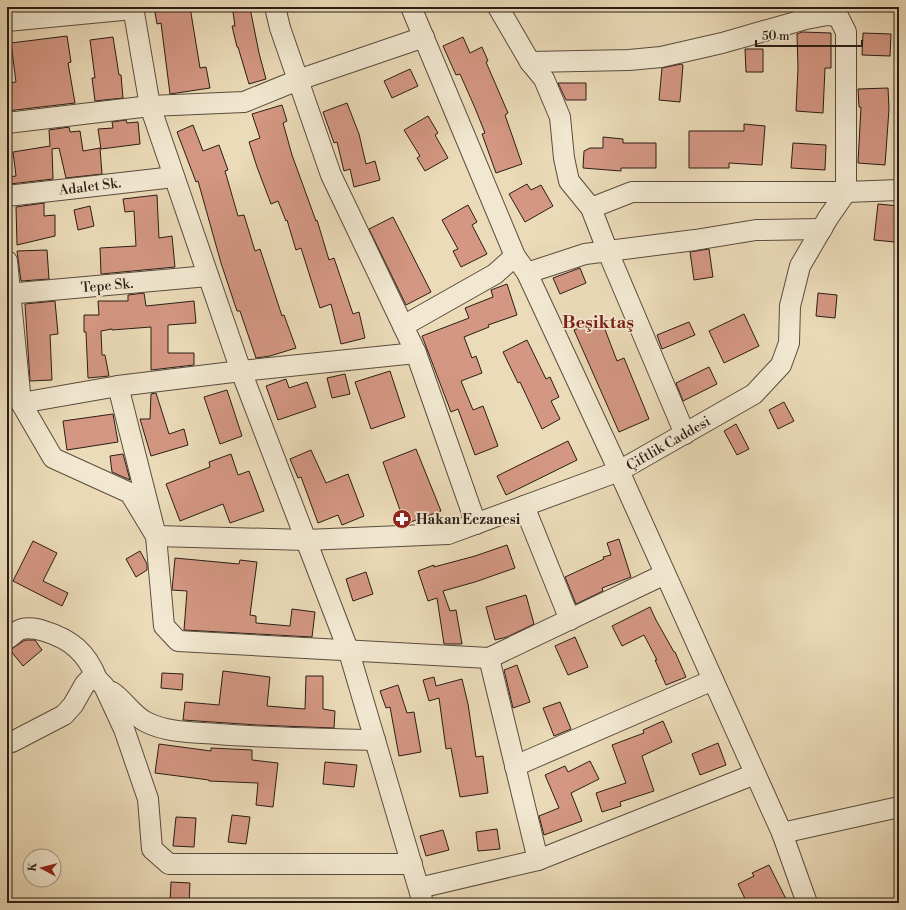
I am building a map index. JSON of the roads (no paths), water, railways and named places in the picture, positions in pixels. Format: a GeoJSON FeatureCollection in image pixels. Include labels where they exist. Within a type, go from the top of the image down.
{"type":"FeatureCollection","features":[{"type":"Feature","properties":{"kind":"street"},"geometry":{"type":"LineString","coordinates":[[275,7],[298,80],[331,175],[416,352],[476,524]]}},
{"type":"Feature","properties":{"kind":"street"},"geometry":{"type":"LineString","coordinates":[[411,7],[515,256],[527,273],[619,471],[782,833],[807,903]]}},
{"type":"Feature","properties":{"kind":"street"},"geometry":{"type":"LineString","coordinates":[[498,7],[530,62],[544,79],[560,117],[564,158],[569,181],[591,208],[608,252],[685,434]]}},
{"type":"Feature","properties":{"kind":"street"},"geometry":{"type":"LineString","coordinates":[[7,20],[133,8],[150,106],[241,371],[349,652],[421,896],[538,860],[755,774]]}},
{"type":"Feature","properties":{"kind":"street"},"geometry":{"type":"LineString","coordinates":[[530,62],[629,60],[661,57],[806,19],[827,15],[838,16],[846,32],[846,192]]}},
{"type":"Feature","properties":{"kind":"street"},"geometry":{"type":"LineString","coordinates":[[7,123],[150,106],[244,102],[298,80],[424,37]]}},
{"type":"Feature","properties":{"kind":"street","name":"Adalet Sk."},"geometry":{"type":"LineString","coordinates":[[7,196],[174,177]]}},
{"type":"Feature","properties":{"kind":"street"},"geometry":{"type":"LineString","coordinates":[[591,208],[632,192],[846,192],[899,190]]}},
{"type":"Feature","properties":{"kind":"street","name":"Çiftlik Caddesi"},"geometry":{"type":"LineString","coordinates":[[156,536],[306,540],[448,534],[619,471],[754,394],[781,365],[789,343],[790,306],[800,266],[846,192]]}},
{"type":"Feature","properties":{"kind":"street"},"geometry":{"type":"LineString","coordinates":[[527,273],[585,254],[608,252],[756,230],[822,229]]}},
{"type":"Feature","properties":{"kind":"street"},"geometry":{"type":"LineString","coordinates":[[403,326],[496,274],[515,256]]}},
{"type":"Feature","properties":{"kind":"street"},"geometry":{"type":"LineString","coordinates":[[7,260],[8,293],[21,403],[53,458],[130,493],[156,536]]}},
{"type":"Feature","properties":{"kind":"street","name":"Tepe Sk."},"geometry":{"type":"LineString","coordinates":[[8,293],[208,276]]}},
{"type":"Feature","properties":{"kind":"street"},"geometry":{"type":"LineString","coordinates":[[21,403],[118,386],[416,352]]}},
{"type":"Feature","properties":{"kind":"street"},"geometry":{"type":"LineString","coordinates":[[118,386],[156,536],[164,626],[178,642],[349,652],[489,658],[665,574]]}},
{"type":"Feature","properties":{"kind":"street"},"geometry":{"type":"LineString","coordinates":[[524,506],[570,620]]}},
{"type":"Feature","properties":{"kind":"street"},"geometry":{"type":"LineString","coordinates":[[7,640],[22,629],[34,628],[51,633],[68,640],[81,651],[92,666],[124,729],[148,799],[152,849],[168,864],[412,864]]}},
{"type":"Feature","properties":{"kind":"street"},"geometry":{"type":"LineString","coordinates":[[489,658],[538,860]]}},
{"type":"Feature","properties":{"kind":"street"},"geometry":{"type":"LineString","coordinates":[[9,740],[64,714],[73,705],[85,684],[90,679],[101,683],[121,698],[133,713],[145,722],[167,730],[250,737],[375,740]]}},
{"type":"Feature","properties":{"kind":"street"},"geometry":{"type":"LineString","coordinates":[[515,766],[713,680]]}},
{"type":"Feature","properties":{"kind":"street"},"geometry":{"type":"LineString","coordinates":[[782,833],[899,807]]}},
{"type":"Feature","properties":{"kind":"place","name":"Hakan Eczanesi"},"geometry":{"type":"Point","coordinates":[402,519]}},
{"type":"Feature","properties":{"kind":"district","name":"Beşiktaş"},"geometry":{"type":"Point","coordinates":[598,322]}}]}
